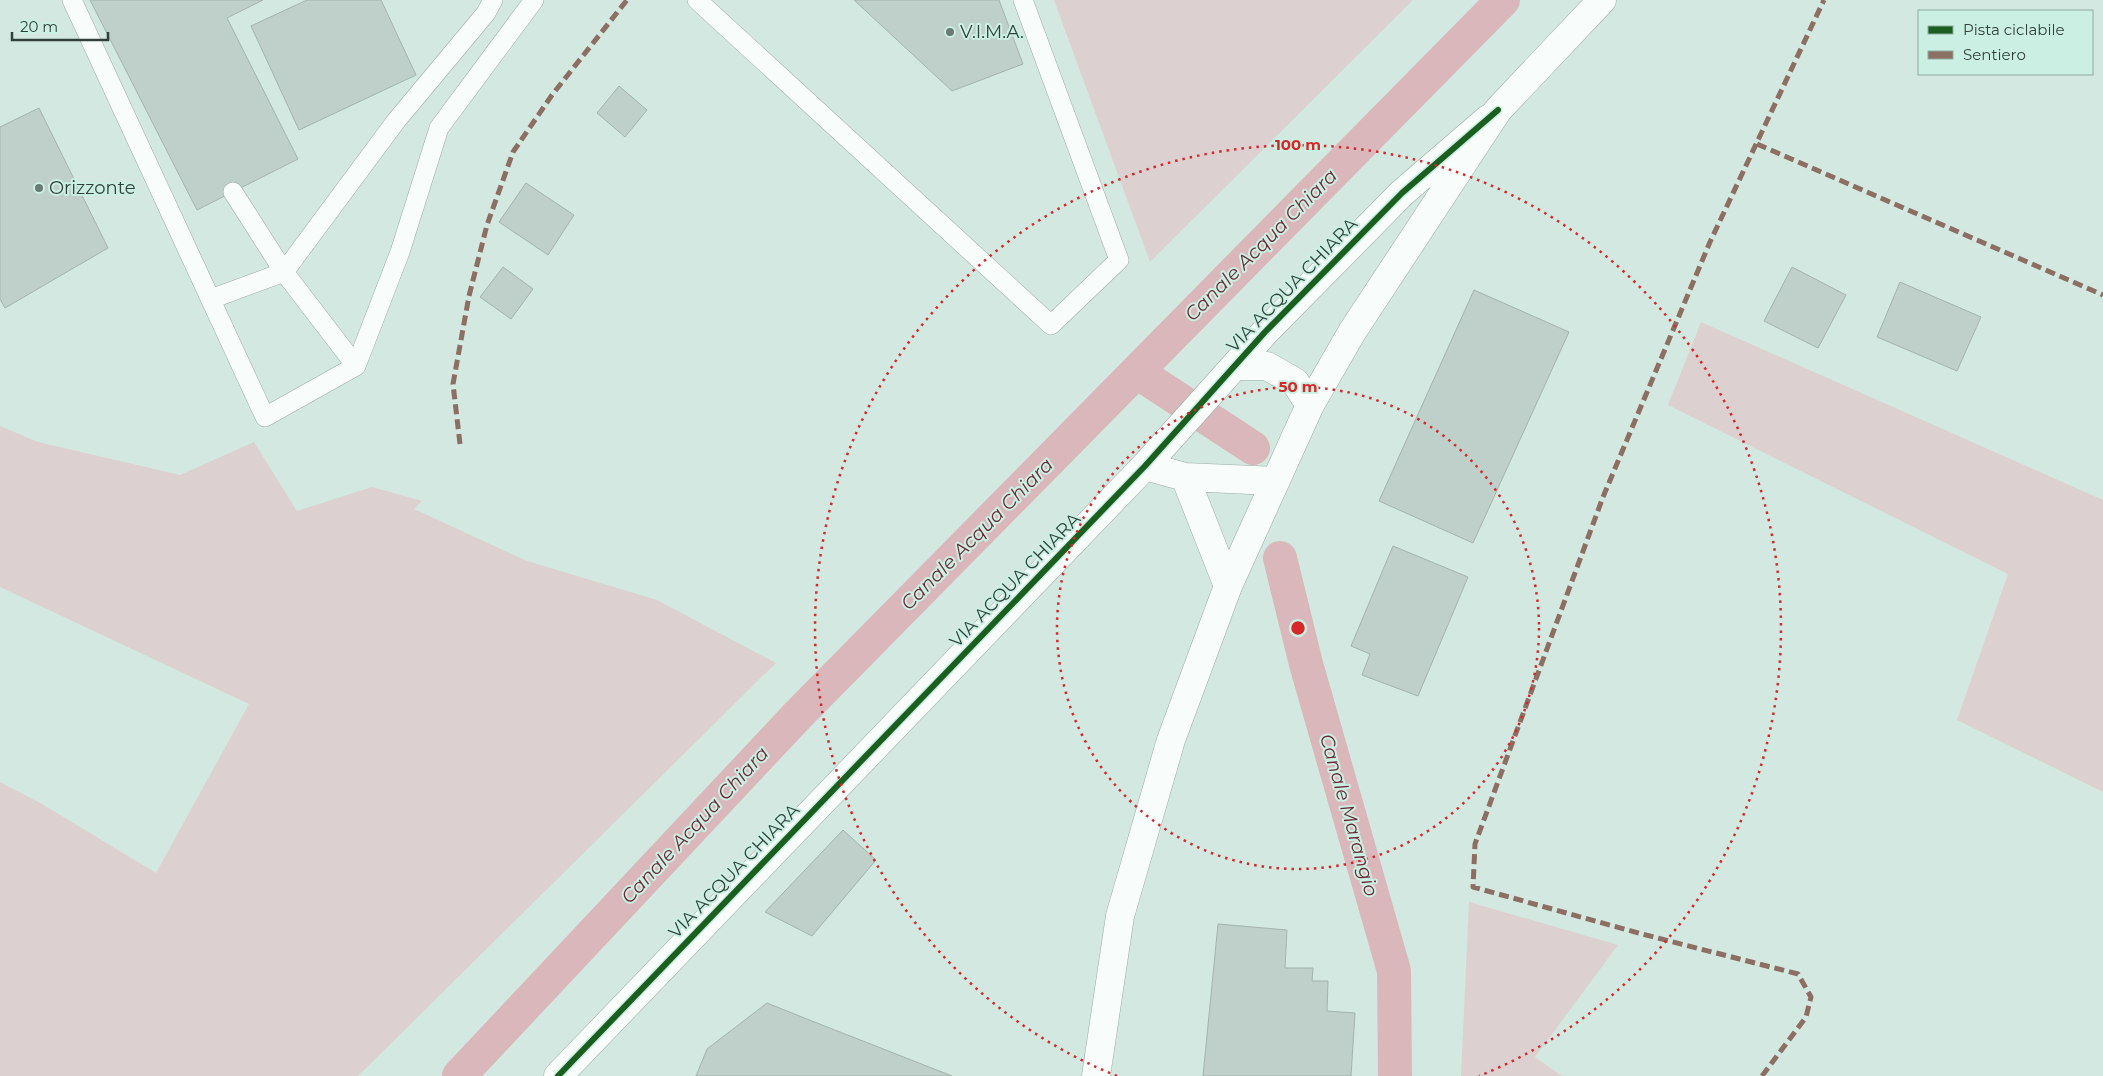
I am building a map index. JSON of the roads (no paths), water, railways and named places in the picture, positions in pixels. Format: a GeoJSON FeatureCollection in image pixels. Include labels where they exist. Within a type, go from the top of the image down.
{"type":"FeatureCollection","features":[{"type":"Feature","properties":{"kind":"street"},"geometry":{"type":"LineString","coordinates":[[1096,1076],[1120,916],[1172,740],[1228,586],[1310,405],[1352,332],[1498,110],[1602,0]]}},
{"type":"Feature","properties":{"kind":"street","name":"VIA ACQUA CHIARA"},"geometry":{"type":"LineString","coordinates":[[558,1076],[1145,466],[1272,326],[1402,193],[1498,110]]}},
{"type":"Feature","properties":{"kind":"street"},"geometry":{"type":"LineString","coordinates":[[1235,366],[1267,366],[1294,382],[1310,405]]}},
{"type":"Feature","properties":{"kind":"street"},"geometry":{"type":"LineString","coordinates":[[1145,466],[1185,477],[1276,481]]}},
{"type":"Feature","properties":{"kind":"street"},"geometry":{"type":"LineString","coordinates":[[1185,477],[1228,586]]}},
{"type":"Feature","properties":{"kind":"lane"},"geometry":{"type":"LineString","coordinates":[[72,0],[265,417],[356,366],[400,252],[439,128],[534,0]]}},
{"type":"Feature","properties":{"kind":"lane"},"geometry":{"type":"LineString","coordinates":[[211,299],[284,272],[396,122],[486,12],[493,0]]}},
{"type":"Feature","properties":{"kind":"lane"},"geometry":{"type":"LineString","coordinates":[[696,0],[1051,325],[1119,260],[1023,0]]}},
{"type":"Feature","properties":{"kind":"lane"},"geometry":{"type":"LineString","coordinates":[[233,192],[284,272],[356,366]]}},
{"type":"Feature","properties":{"kind":"waterway","name":"Canale Acqua Chiara"},"geometry":{"type":"LineString","coordinates":[[459,1076],[796,717],[1503,0]]}},
{"type":"Feature","properties":{"kind":"waterway","name":"Canale Marangio"},"geometry":{"type":"LineString","coordinates":[[1137,372],[1253,448]]}},
{"type":"Feature","properties":{"kind":"waterway","name":"Canale Marangio"},"geometry":{"type":"LineString","coordinates":[[1280,558],[1306,664],[1394,971],[1395,1076]]}},
{"type":"Feature","properties":{"kind":"place","name":"V.I.M.A."},"geometry":{"type":"Point","coordinates":[950,32]}},
{"type":"Feature","properties":{"kind":"place","name":"Orizzonte"},"geometry":{"type":"Point","coordinates":[39,188]}}]}
